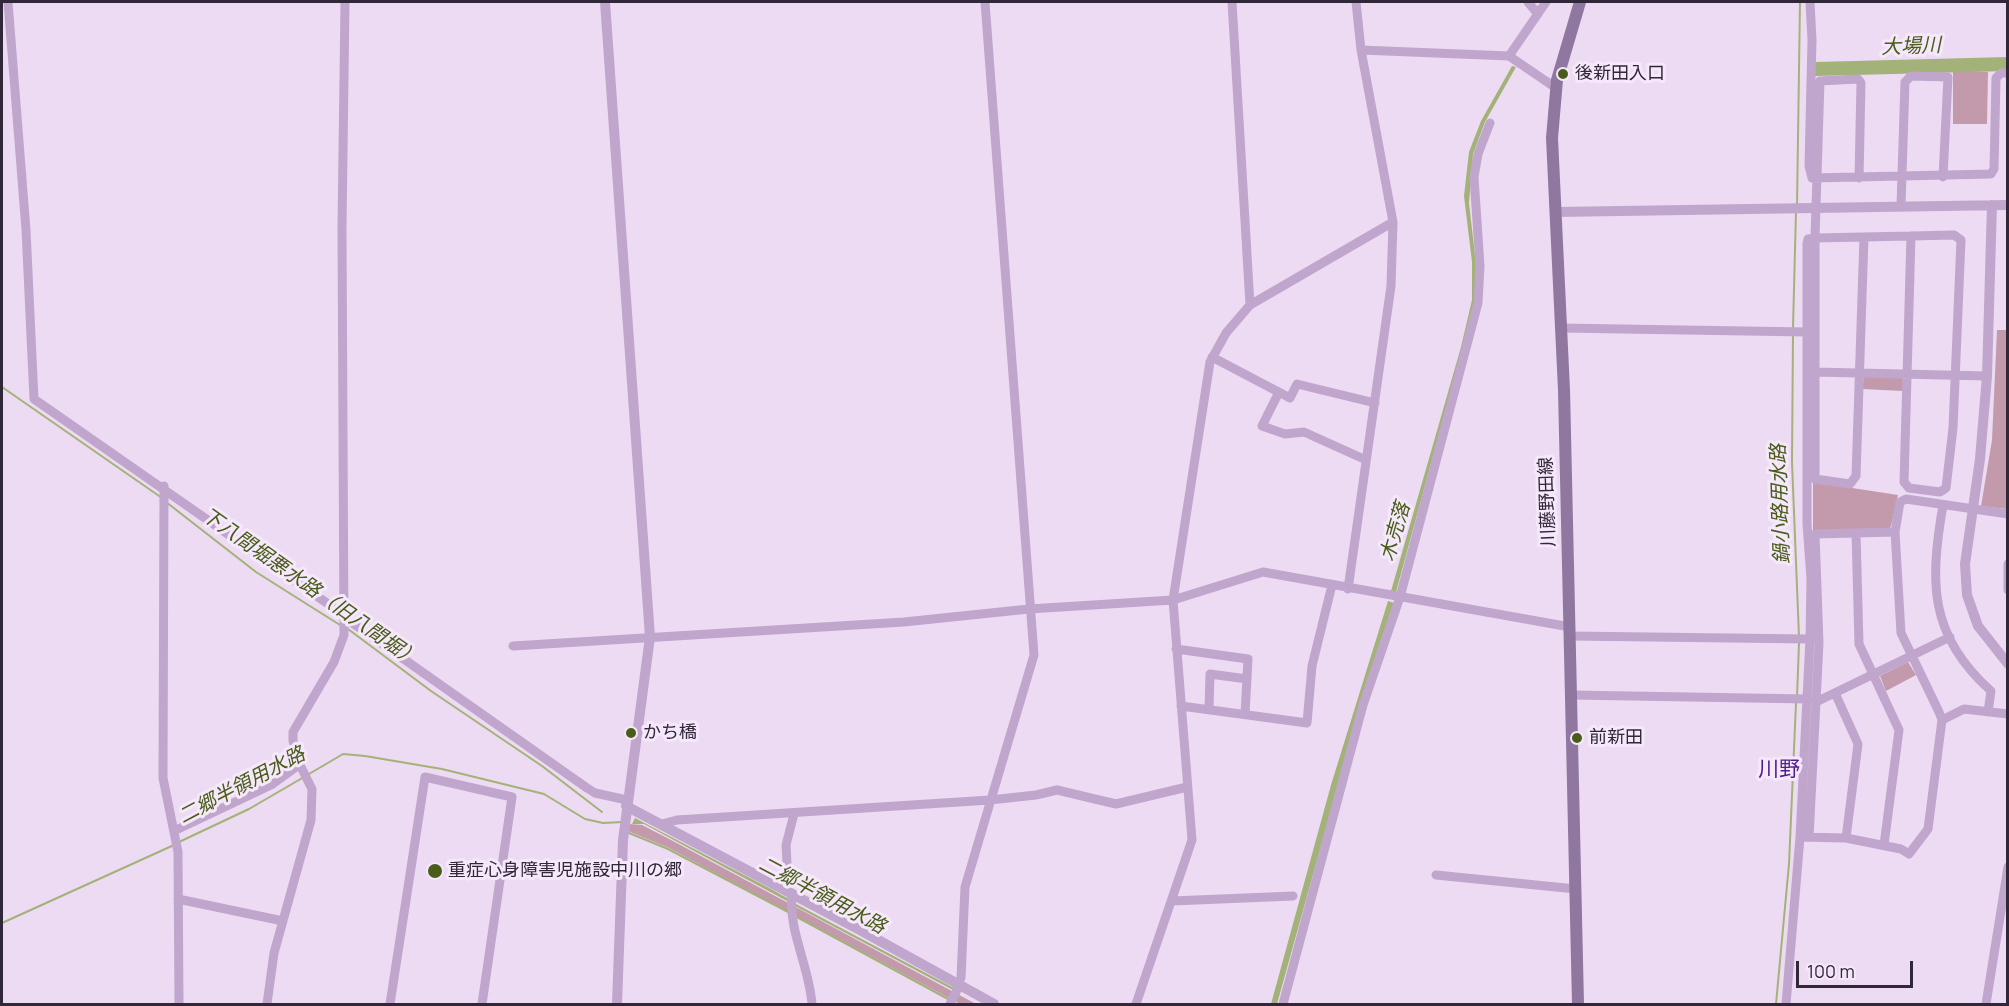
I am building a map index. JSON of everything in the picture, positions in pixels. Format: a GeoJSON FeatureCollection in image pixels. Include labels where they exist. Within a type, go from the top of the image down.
{"type":"FeatureCollection","features":[{"type":"Feature","properties":{"kind":"main road","name":"川藤野田線"},"geometry":{"type":"LineString","coordinates":[[1578,1005],[1561,328],[1552,138],[1556,88],[1580,2]]}},
{"type":"Feature","properties":{"kind":"street"},"geometry":{"type":"LineString","coordinates":[[8,2],[25,218],[34,399],[164,487],[586,788],[662,824],[956,992],[994,1005]]}},
{"type":"Feature","properties":{"kind":"street"},"geometry":{"type":"LineString","coordinates":[[267,1005],[274,953],[309,831],[312,789],[300,765],[293,741],[294,732],[334,662],[344,635],[342,286],[345,2]]}},
{"type":"Feature","properties":{"kind":"street"},"geometry":{"type":"LineString","coordinates":[[604,2],[650,637],[623,834],[618,1005]]}},
{"type":"Feature","properties":{"kind":"street"},"geometry":{"type":"LineString","coordinates":[[956,992],[961,978],[965,887],[1033,664],[985,2]]}},
{"type":"Feature","properties":{"kind":"street"},"geometry":{"type":"LineString","coordinates":[[1232,2],[1250,305]]}},
{"type":"Feature","properties":{"kind":"street"},"geometry":{"type":"LineString","coordinates":[[1348,589],[1391,286],[1394,222],[1361,50],[1356,2]]}},
{"type":"Feature","properties":{"kind":"street"},"geometry":{"type":"LineString","coordinates":[[1528,2],[1538,14]]}},
{"type":"Feature","properties":{"kind":"street"},"geometry":{"type":"LineString","coordinates":[[1509,56],[1546,2]]}},
{"type":"Feature","properties":{"kind":"street"},"geometry":{"type":"LineString","coordinates":[[1810,2],[1812,40],[1809,166],[1812,178],[1943,177],[1992,173],[1996,78],[2001,73],[2007,73]]}},
{"type":"Feature","properties":{"kind":"street"},"geometry":{"type":"LineString","coordinates":[[1361,50],[1509,56],[1556,88]]}},
{"type":"Feature","properties":{"kind":"street"},"geometry":{"type":"LineString","coordinates":[[1901,206],[1905,82],[1911,76],[1948,77],[1943,177]]}},
{"type":"Feature","properties":{"kind":"street"},"geometry":{"type":"LineString","coordinates":[[1859,178],[1861,83],[1858,79],[1820,81],[1815,209],[1815,479],[1850,484],[1856,476],[1863,237]]}},
{"type":"Feature","properties":{"kind":"street"},"geometry":{"type":"LineString","coordinates":[[1283,1005],[1363,705],[1400,597],[1478,303],[1480,266],[1474,177],[1478,154],[1490,123]]}},
{"type":"Feature","properties":{"kind":"street"},"geometry":{"type":"LineString","coordinates":[[1992,205],[1988,376],[1965,564],[1967,595],[1978,626],[2007,664]]}},
{"type":"Feature","properties":{"kind":"street"},"geometry":{"type":"LineString","coordinates":[[1556,212],[2007,205]]}},
{"type":"Feature","properties":{"kind":"street"},"geometry":{"type":"LineString","coordinates":[[1136,1005],[1192,840],[1173,600],[1212,357],[1226,333],[1250,305],[1394,222]]}},
{"type":"Feature","properties":{"kind":"street"},"geometry":{"type":"LineString","coordinates":[[1812,701],[1802,639],[1811,579],[1807,524],[1807,243],[1808,239],[1815,238],[1954,235],[1961,240],[1956,375],[1946,488],[1940,492],[1909,488],[1904,482],[1911,236]]}},
{"type":"Feature","properties":{"kind":"street"},"geometry":{"type":"LineString","coordinates":[[1561,328],[1807,332]]}},
{"type":"Feature","properties":{"kind":"street"},"geometry":{"type":"LineString","coordinates":[[1212,357],[1290,398],[1297,384],[1375,403]]}},
{"type":"Feature","properties":{"kind":"street"},"geometry":{"type":"LineString","coordinates":[[1815,372],[1988,376]]}},
{"type":"Feature","properties":{"kind":"street"},"geometry":{"type":"LineString","coordinates":[[1279,392],[1262,426],[1286,434],[1304,432],[1366,460]]}},
{"type":"Feature","properties":{"kind":"street"},"geometry":{"type":"LineString","coordinates":[[164,487],[163,778],[178,852],[179,1005]]}},
{"type":"Feature","properties":{"kind":"street"},"geometry":{"type":"LineString","coordinates":[[1804,837],[1846,838],[1902,849],[1909,854],[1928,829],[1942,720],[1902,633],[1898,612],[1895,532],[1902,500],[2007,514]]}},
{"type":"Feature","properties":{"kind":"street"},"geometry":{"type":"LineString","coordinates":[[1943,505],[1934,574],[1936,601],[1950,637],[1980,681],[1991,691],[1988,712]]}},
{"type":"Feature","properties":{"kind":"street"},"geometry":{"type":"LineString","coordinates":[[1786,1005],[1804,837],[1812,701],[1819,643],[1815,534],[1895,532]]}},
{"type":"Feature","properties":{"kind":"street"},"geometry":{"type":"LineString","coordinates":[[1856,533],[1859,644],[1871,675],[1899,730],[1884,845]]}},
{"type":"Feature","properties":{"kind":"street"},"geometry":{"type":"LineString","coordinates":[[2007,564],[2007,590]]}},
{"type":"Feature","properties":{"kind":"street"},"geometry":{"type":"LineString","coordinates":[[513,646],[904,622],[1029,609],[1173,600],[1263,572],[1570,632],[1802,639]]}},
{"type":"Feature","properties":{"kind":"street"},"geometry":{"type":"LineString","coordinates":[[1181,706],[1307,723],[1312,666],[1332,585]]}},
{"type":"Feature","properties":{"kind":"street"},"geometry":{"type":"LineString","coordinates":[[1571,695],[1812,701],[1835,693],[1950,637]]}},
{"type":"Feature","properties":{"kind":"street"},"geometry":{"type":"LineString","coordinates":[[1176,649],[1248,659],[1245,714]]}},
{"type":"Feature","properties":{"kind":"street"},"geometry":{"type":"LineString","coordinates":[[1209,710],[1210,674],[1247,678]]}},
{"type":"Feature","properties":{"kind":"street"},"geometry":{"type":"LineString","coordinates":[[1835,693],[1858,744],[1846,838]]}},
{"type":"Feature","properties":{"kind":"street"},"geometry":{"type":"LineString","coordinates":[[1942,720],[1964,710],[2007,714]]}},
{"type":"Feature","properties":{"kind":"street"},"geometry":{"type":"LineString","coordinates":[[174,831],[271,785],[300,765]]}},
{"type":"Feature","properties":{"kind":"street"},"geometry":{"type":"LineString","coordinates":[[390,1005],[425,777],[512,797],[482,1005]]}},
{"type":"Feature","properties":{"kind":"street"},"geometry":{"type":"LineString","coordinates":[[662,824],[677,820],[990,800],[1036,795],[1057,790],[1116,804],[1187,787]]}},
{"type":"Feature","properties":{"kind":"street"},"geometry":{"type":"LineString","coordinates":[[794,814],[786,845],[792,924],[810,978],[812,1005]]}},
{"type":"Feature","properties":{"kind":"street"},"geometry":{"type":"LineString","coordinates":[[1986,1005],[2007,867]]}},
{"type":"Feature","properties":{"kind":"street"},"geometry":{"type":"LineString","coordinates":[[1436,875],[1576,889]]}},
{"type":"Feature","properties":{"kind":"street"},"geometry":{"type":"LineString","coordinates":[[1172,902],[1293,896]]}},
{"type":"Feature","properties":{"kind":"street"},"geometry":{"type":"LineString","coordinates":[[178,899],[283,921]]}},
{"type":"Feature","properties":{"kind":"shaded area"},"geometry":{"type":"Polygon","coordinates":[[[1512,66],[1516,67],[1485,122],[1473,154],[1469,203],[1476,264],[1475,302],[1396,592],[1391,591],[1461,347],[1472,300],[1472,262],[1464,196],[1469,152],[1481,121],[1512,66]]]}},
{"type":"Feature","properties":{"kind":"shaded area"},"geometry":{"type":"Polygon","coordinates":[[[1953,71],[1988,72],[1987,124],[1953,124],[1953,71]]]}},
{"type":"Feature","properties":{"kind":"shaded area"},"geometry":{"type":"Polygon","coordinates":[[[1997,330],[2007,330],[2007,509],[1981,506],[1992,440],[1997,330]]]}},
{"type":"Feature","properties":{"kind":"shaded area"},"geometry":{"type":"Polygon","coordinates":[[[1864,377],[1903,378],[1903,391],[1862,389],[1864,377]]]}},
{"type":"Feature","properties":{"kind":"shaded area"},"geometry":{"type":"Polygon","coordinates":[[[1813,482],[1898,495],[1890,528],[1813,531],[1813,482]]]}},
{"type":"Feature","properties":{"kind":"shaded area"},"geometry":{"type":"Polygon","coordinates":[[[1388,601],[1394,603],[1366,684],[1277,1004],[1271,1004],[1331,785],[1388,601]]]}},
{"type":"Feature","properties":{"kind":"shaded area"},"geometry":{"type":"Polygon","coordinates":[[[1908,662],[1916,675],[1886,691],[1880,676],[1908,662]]]}},
{"type":"Feature","properties":{"kind":"shaded area"},"geometry":{"type":"Polygon","coordinates":[[[635,818],[771,889],[787,898],[787,901],[644,824],[632,824],[635,818]]]}},
{"type":"Feature","properties":{"kind":"shaded area"},"geometry":{"type":"Polygon","coordinates":[[[629,824],[642,825],[673,841],[976,1004],[960,1004],[669,848],[628,831],[629,824]]]}},
{"type":"Feature","properties":{"kind":"shaded area"},"geometry":{"type":"Polygon","coordinates":[[[796,904],[954,988],[953,990],[795,906],[796,904]]]}},
{"type":"Feature","properties":{"kind":"waterway","name":"鍋小路用水路"},"geometry":{"type":"LineString","coordinates":[[1797,206],[1800,2]]}},
{"type":"Feature","properties":{"kind":"waterway","name":"大場川"},"geometry":{"type":"LineString","coordinates":[[1816,69],[2008,64]]}},
{"type":"Feature","properties":{"kind":"waterway","name":"鍋小路用水路"},"geometry":{"type":"LineString","coordinates":[[1793,328],[1796,211]]}},
{"type":"Feature","properties":{"kind":"waterway","name":"鍋小路用水路"},"geometry":{"type":"LineString","coordinates":[[1793,334],[1792,462],[1799,637]]}},
{"type":"Feature","properties":{"kind":"waterway","name":"下八間堀悪水路（旧八間堀）"},"geometry":{"type":"LineString","coordinates":[[2,387],[162,498]]}},
{"type":"Feature","properties":{"kind":"waterway","name":"下八間堀悪水路（旧八間堀）"},"geometry":{"type":"LineString","coordinates":[[166,502],[256,572],[340,625]]}},
{"type":"Feature","properties":{"kind":"waterway","name":"下八間堀悪水路（旧八間堀）"},"geometry":{"type":"LineString","coordinates":[[348,629],[431,691],[542,766],[602,812]]}},
{"type":"Feature","properties":{"kind":"waterway","name":"鍋小路用水路"},"geometry":{"type":"LineString","coordinates":[[1797,697],[1799,643]]}},
{"type":"Feature","properties":{"kind":"waterway","name":"鍋小路用水路"},"geometry":{"type":"LineString","coordinates":[[1776,1004],[1789,864],[1796,703]]}},
{"type":"Feature","properties":{"kind":"waterway","name":"二郷半領用水路"},"geometry":{"type":"LineString","coordinates":[[309,774],[343,754],[365,756],[442,769],[544,794],[585,819],[603,823],[623,822]]}},
{"type":"Feature","properties":{"kind":"waterway","name":"二郷半領用水路"},"geometry":{"type":"LineString","coordinates":[[179,842],[249,809],[304,777]]}},
{"type":"Feature","properties":{"kind":"waterway","name":"下八間堀悪水路（旧八間堀）"},"geometry":{"type":"LineString","coordinates":[[629,833],[668,849],[790,913]]}},
{"type":"Feature","properties":{"kind":"waterway","name":"二郷半領用水路"},"geometry":{"type":"LineString","coordinates":[[2,923],[174,845]]}},
{"type":"Feature","properties":{"kind":"waterway","name":"下八間堀悪水路（旧八間堀）"},"geometry":{"type":"LineString","coordinates":[[795,916],[948,999]]}},
{"type":"Feature","properties":{"kind":"place","name":"後新田入口"},"geometry":{"type":"Point","coordinates":[1563,74]}},
{"type":"Feature","properties":{"kind":"place","name":"かち橋"},"geometry":{"type":"Point","coordinates":[631,733]}},
{"type":"Feature","properties":{"kind":"place","name":"前新田"},"geometry":{"type":"Point","coordinates":[1577,738]}},
{"type":"Feature","properties":{"kind":"place","name":"重症心身障害児施設中川の郷"},"geometry":{"type":"Point","coordinates":[435,871]}},
{"type":"Feature","properties":{"kind":"district","name":"川野"},"geometry":{"type":"Point","coordinates":[1779,770]}},
{"type":"Feature","properties":{"kind":"water label","name":"木売落"},"geometry":{"type":"Point","coordinates":[1396,532]}}]}
